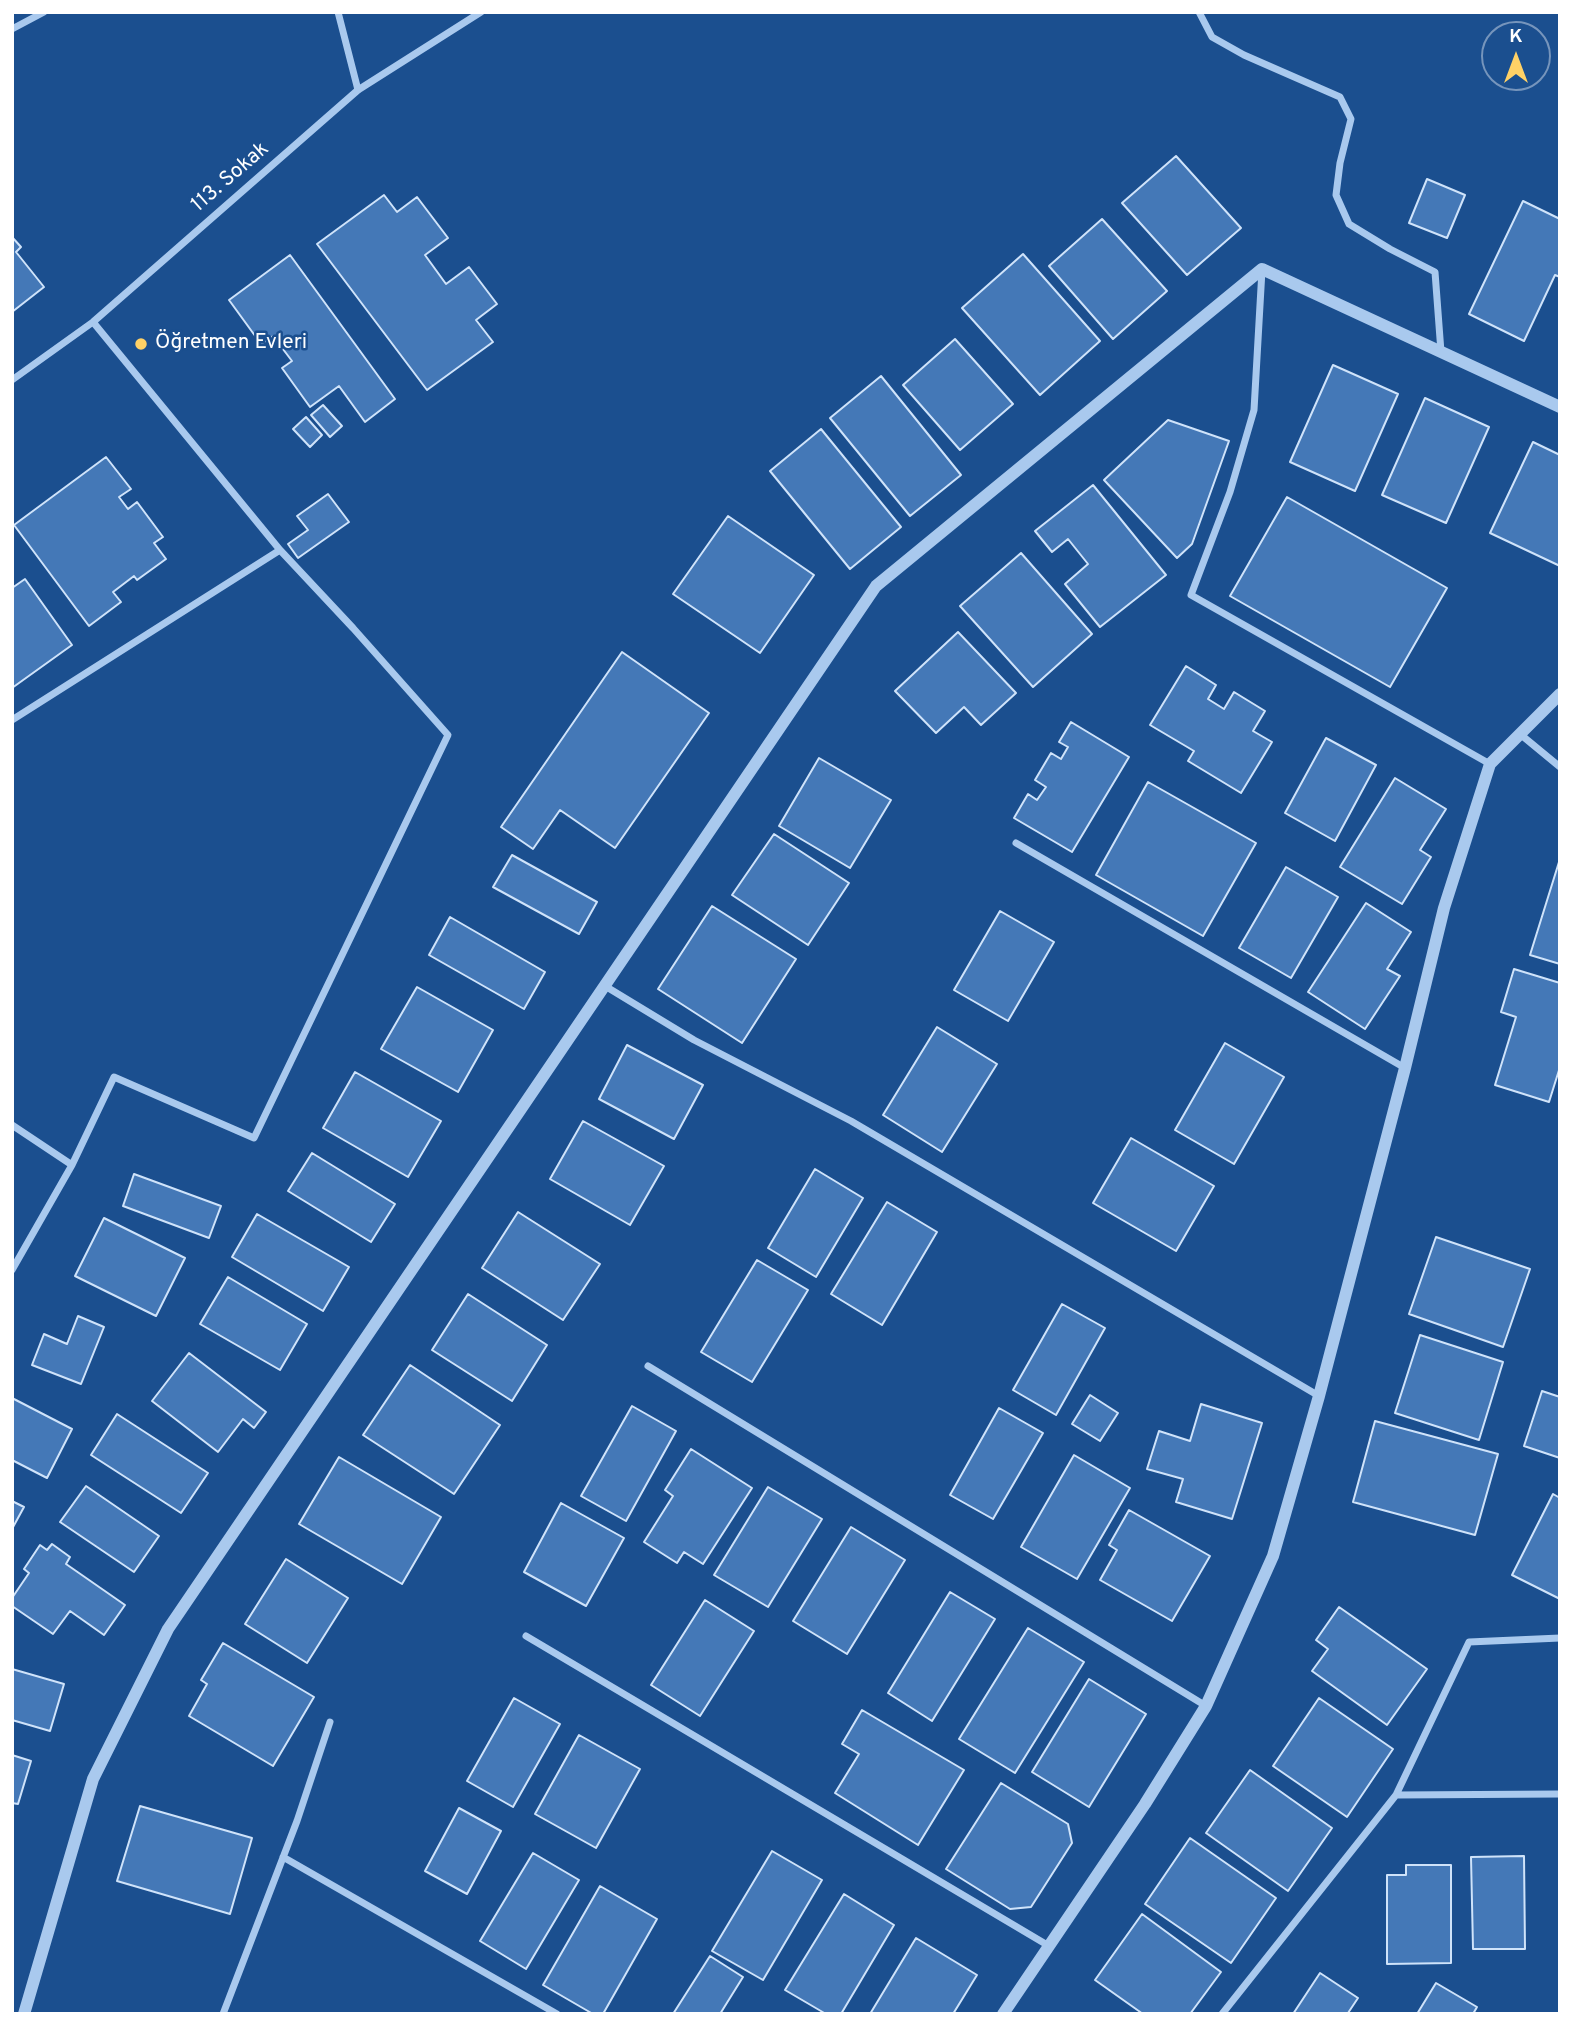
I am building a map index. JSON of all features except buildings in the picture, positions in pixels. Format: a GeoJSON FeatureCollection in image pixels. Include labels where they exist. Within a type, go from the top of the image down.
{"type":"FeatureCollection","features":[{"type":"Feature","properties":{"kind":"street"},"geometry":{"type":"LineString","coordinates":[[12,29],[44,12]]}},
{"type":"Feature","properties":{"kind":"street"},"geometry":{"type":"LineString","coordinates":[[338,12],[358,90]]}},
{"type":"Feature","properties":{"kind":"street","name":"113. Sokak"},"geometry":{"type":"LineString","coordinates":[[12,380],[93,322],[358,90],[481,12]]}},
{"type":"Feature","properties":{"kind":"street"},"geometry":{"type":"LineString","coordinates":[[1199,12],[1212,37],[1244,55],[1340,97],[1351,119],[1340,163],[1336,195],[1349,224],[1435,272],[1441,353]]}},
{"type":"Feature","properties":{"kind":"street"},"geometry":{"type":"LineString","coordinates":[[1262,269],[1560,407]]}},
{"type":"Feature","properties":{"kind":"street"},"geometry":{"type":"LineString","coordinates":[[1262,269],[1254,410],[1230,492],[1191,595],[1490,764]]}},
{"type":"Feature","properties":{"kind":"street"},"geometry":{"type":"LineString","coordinates":[[24,2014],[93,1779],[169,1629],[876,586],[1262,269]]}},
{"type":"Feature","properties":{"kind":"street"},"geometry":{"type":"LineString","coordinates":[[12,1270],[72,1166],[114,1077],[254,1138],[448,735],[354,628],[280,550],[93,322]]}},
{"type":"Feature","properties":{"kind":"street"},"geometry":{"type":"LineString","coordinates":[[12,720],[280,550]]}},
{"type":"Feature","properties":{"kind":"street"},"geometry":{"type":"LineString","coordinates":[[1003,2014],[1145,1804],[1206,1706],[1273,1556],[1319,1396],[1444,908],[1490,764],[1560,694]]}},
{"type":"Feature","properties":{"kind":"street"},"geometry":{"type":"LineString","coordinates":[[1520,734],[1560,767]]}},
{"type":"Feature","properties":{"kind":"street"},"geometry":{"type":"LineString","coordinates":[[1016,843],[1405,1068]]}},
{"type":"Feature","properties":{"kind":"street"},"geometry":{"type":"LineString","coordinates":[[605,986],[694,1040],[851,1121],[1319,1396]]}},
{"type":"Feature","properties":{"kind":"street"},"geometry":{"type":"LineString","coordinates":[[12,1125],[72,1166]]}},
{"type":"Feature","properties":{"kind":"street"},"geometry":{"type":"LineString","coordinates":[[648,1366],[1206,1706]]}},
{"type":"Feature","properties":{"kind":"street"},"geometry":{"type":"LineString","coordinates":[[526,1636],[1049,1946]]}},
{"type":"Feature","properties":{"kind":"street"},"geometry":{"type":"LineString","coordinates":[[1222,2014],[1396,1795],[1469,1642],[1560,1638]]}},
{"type":"Feature","properties":{"kind":"street"},"geometry":{"type":"LineString","coordinates":[[223,2014],[297,1821],[330,1722]]}},
{"type":"Feature","properties":{"kind":"street"},"geometry":{"type":"LineString","coordinates":[[1396,1795],[1560,1794]]}},
{"type":"Feature","properties":{"kind":"street"},"geometry":{"type":"LineString","coordinates":[[283,1857],[556,2014]]}},
{"type":"Feature","properties":{"kind":"place","name":"Öğretmen Evleri"},"geometry":{"type":"Point","coordinates":[141,344]}}]}
